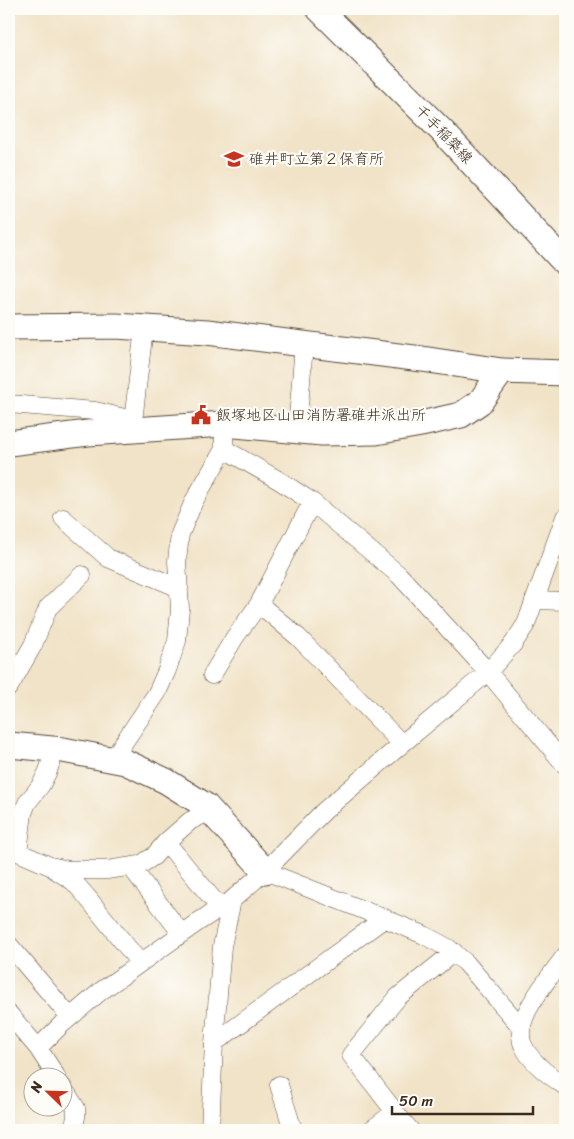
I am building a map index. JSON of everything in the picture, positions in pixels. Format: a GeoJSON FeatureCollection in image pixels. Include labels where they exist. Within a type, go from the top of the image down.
{"type":"FeatureCollection","features":[{"type":"Feature","properties":{"kind":"street","name":"千手稲築線"},"geometry":{"type":"LineString","coordinates":[[319,9],[442,131],[565,263]]}},
{"type":"Feature","properties":{"kind":"street"},"geometry":{"type":"LineString","coordinates":[[9,327],[116,326],[206,332],[502,371],[565,373]]}},
{"type":"Feature","properties":{"kind":"street"},"geometry":{"type":"LineString","coordinates":[[132,425],[144,328]]}},
{"type":"Feature","properties":{"kind":"street"},"geometry":{"type":"LineString","coordinates":[[297,431],[304,345]]}},
{"type":"Feature","properties":{"kind":"street"},"geometry":{"type":"LineString","coordinates":[[9,443],[88,434],[132,425],[224,424],[322,434],[376,432],[461,415],[480,402],[502,371]]}},
{"type":"Feature","properties":{"kind":"street"},"geometry":{"type":"LineString","coordinates":[[9,404],[95,411],[132,425]]}},
{"type":"Feature","properties":{"kind":"street"},"geometry":{"type":"LineString","coordinates":[[112,760],[157,692],[178,641],[180,609],[177,561],[180,534],[194,501],[224,449],[224,424]]}},
{"type":"Feature","properties":{"kind":"street"},"geometry":{"type":"LineString","coordinates":[[224,449],[312,502],[399,575],[488,672],[565,765]]}},
{"type":"Feature","properties":{"kind":"street"},"geometry":{"type":"LineString","coordinates":[[212,675],[235,637],[259,604],[312,502]]}},
{"type":"Feature","properties":{"kind":"street"},"geometry":{"type":"LineString","coordinates":[[38,1048],[70,1017],[101,991],[226,904],[265,870],[324,811],[488,672],[513,644],[526,624],[565,517]]}},
{"type":"Feature","properties":{"kind":"street"},"geometry":{"type":"LineString","coordinates":[[63,518],[108,558],[179,588]]}},
{"type":"Feature","properties":{"kind":"street"},"geometry":{"type":"LineString","coordinates":[[9,687],[33,645],[48,608],[82,575]]}},
{"type":"Feature","properties":{"kind":"street"},"geometry":{"type":"LineString","coordinates":[[534,600],[565,601]]}},
{"type":"Feature","properties":{"kind":"street"},"geometry":{"type":"LineString","coordinates":[[259,604],[298,637],[402,744]]}},
{"type":"Feature","properties":{"kind":"street"},"geometry":{"type":"LineString","coordinates":[[9,745],[55,749],[125,762],[166,781],[206,806],[265,870],[385,918],[424,935],[454,952],[491,990],[521,1027]]}},
{"type":"Feature","properties":{"kind":"street"},"geometry":{"type":"LineString","coordinates":[[55,749],[48,771],[41,785],[27,803],[23,813],[18,852],[50,866],[74,882],[140,963]]}},
{"type":"Feature","properties":{"kind":"street"},"geometry":{"type":"LineString","coordinates":[[50,866],[69,870],[107,870],[140,865],[154,856],[166,842],[190,821],[210,811]]}},
{"type":"Feature","properties":{"kind":"street"},"geometry":{"type":"LineString","coordinates":[[166,842],[226,904],[214,1043],[210,1130]]}},
{"type":"Feature","properties":{"kind":"street"},"geometry":{"type":"LineString","coordinates":[[131,867],[181,934]]}},
{"type":"Feature","properties":{"kind":"street"},"geometry":{"type":"LineString","coordinates":[[214,1043],[385,918]]}},
{"type":"Feature","properties":{"kind":"street"},"geometry":{"type":"LineString","coordinates":[[9,945],[70,1017]]}},
{"type":"Feature","properties":{"kind":"street"},"geometry":{"type":"LineString","coordinates":[[410,1130],[351,1054],[398,997],[454,952]]}},
{"type":"Feature","properties":{"kind":"street"},"geometry":{"type":"LineString","coordinates":[[565,956],[540,991],[527,1012],[521,1027],[523,1045],[532,1058],[546,1073],[565,1086]]}},
{"type":"Feature","properties":{"kind":"street"},"geometry":{"type":"LineString","coordinates":[[9,1014],[38,1048],[50,1066]]}},
{"type":"Feature","properties":{"kind":"street"},"geometry":{"type":"LineString","coordinates":[[279,1085],[293,1130]]}},
{"type":"Feature","properties":{"kind":"street"},"geometry":{"type":"LineString","coordinates":[[72,1102],[76,1108],[73,1130]]}},
{"type":"Feature","properties":{"kind":"street"},"geometry":{"type":"LineString","coordinates":[[371,1130],[396,1112]]}},
{"type":"Feature","properties":{"kind":"place","name":"碓井町立第２保育所"},"geometry":{"type":"Point","coordinates":[234,159]}},
{"type":"Feature","properties":{"kind":"place","name":"飯塚地区山田消防署碓井派出所"},"geometry":{"type":"Point","coordinates":[201,415]}}]}
